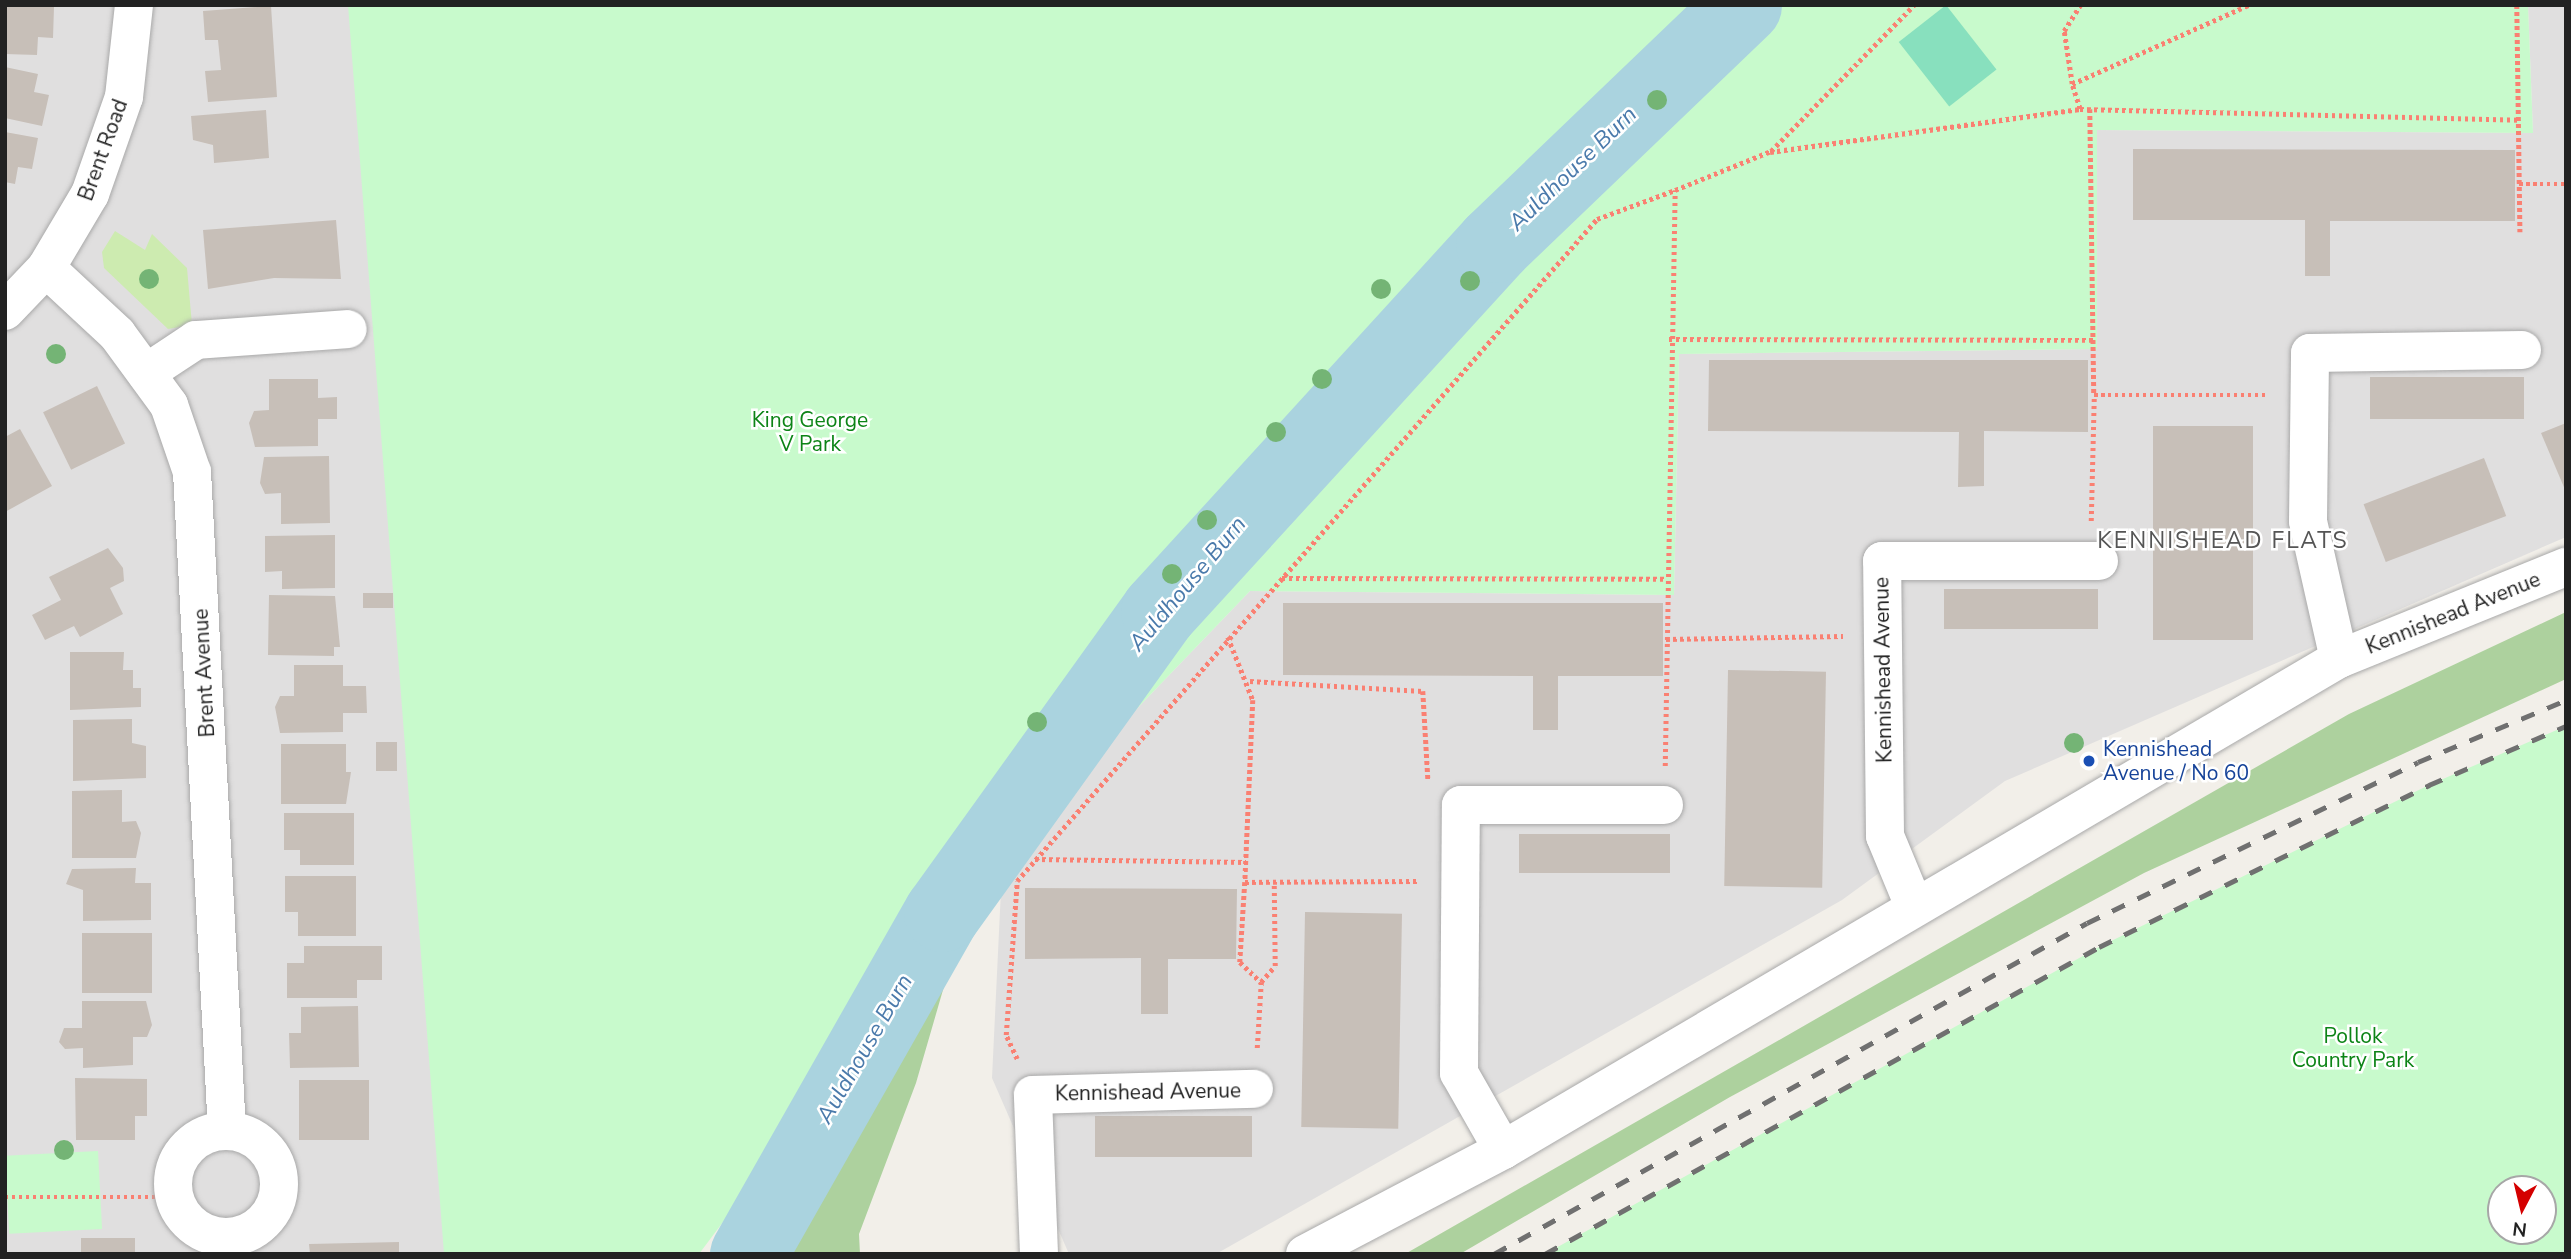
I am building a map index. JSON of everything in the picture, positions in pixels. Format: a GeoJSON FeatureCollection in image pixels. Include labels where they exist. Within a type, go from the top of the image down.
{"type":"FeatureCollection","features":[{"type":"Feature","properties":{"kind":"street","name":"Brent Road"},"geometry":{"type":"LineString","coordinates":[[5,311],[46,268],[90,194],[124,97],[134,5]]}},
{"type":"Feature","properties":{"kind":"street","name":"Brent Avenue"},"geometry":{"type":"LineString","coordinates":[[46,268],[117,334],[169,405],[192,472],[227,1130]]}},
{"type":"Feature","properties":{"kind":"street"},"geometry":{"type":"LineString","coordinates":[[146,373],[196,340],[348,329]]}},
{"type":"Feature","properties":{"kind":"street","name":"Kennishead Avenue"},"geometry":{"type":"LineString","coordinates":[[2339,659],[2308,521],[2310,353],[2522,350]]}},
{"type":"Feature","properties":{"kind":"street","name":"Kennishead Avenue"},"geometry":{"type":"LineString","coordinates":[[1914,906],[1885,836],[1882,561],[2094,561]]}},
{"type":"Feature","properties":{"kind":"street","name":"Kennishead Avenue"},"geometry":{"type":"LineString","coordinates":[[1305,1254],[1503,1150],[1914,906],[2339,659],[2566,567]]}},
{"type":"Feature","properties":{"kind":"street"},"geometry":{"type":"LineString","coordinates":[[1503,1150],[1459,1073],[1461,805],[1664,805]]}},
{"type":"Feature","properties":{"kind":"street","name":"Kennishead Avenue"},"geometry":{"type":"LineString","coordinates":[[1039,1254],[1033,1095],[1254,1089]]}},
{"type":"Feature","properties":{"kind":"street"},"geometry":{"type":"LineString","coordinates":[[227,1130],[260,1143],[279,1172],[275,1206],[265,1221],[235,1245],[197,1228],[174,1197],[176,1164],[184,1151],[196,1140],[227,1130]]}},
{"type":"Feature","properties":{"kind":"path"},"geometry":{"type":"LineString","coordinates":[[1765,153],[1914,5]]}},
{"type":"Feature","properties":{"kind":"path"},"geometry":{"type":"LineString","coordinates":[[2080,5],[2064,32],[2072,84],[2080,109]]}},
{"type":"Feature","properties":{"kind":"path"},"geometry":{"type":"LineString","coordinates":[[2072,84],[2249,5]]}},
{"type":"Feature","properties":{"kind":"path"},"geometry":{"type":"LineString","coordinates":[[2517,5],[2521,232]]}},
{"type":"Feature","properties":{"kind":"path"},"geometry":{"type":"LineString","coordinates":[[1033,1095],[1006,1035],[1017,881],[1597,219],[1765,153],[2080,109],[2519,120]]}},
{"type":"Feature","properties":{"kind":"path"},"geometry":{"type":"LineString","coordinates":[[2090,109],[2094,561]]}},
{"type":"Feature","properties":{"kind":"path"},"geometry":{"type":"LineString","coordinates":[[2519,184],[2566,184]]}},
{"type":"Feature","properties":{"kind":"path"},"geometry":{"type":"LineString","coordinates":[[1664,805],[1669,339],[1675,190]]}},
{"type":"Feature","properties":{"kind":"path"},"geometry":{"type":"LineString","coordinates":[[1669,339],[2094,340]]}},
{"type":"Feature","properties":{"kind":"path"},"geometry":{"type":"LineString","coordinates":[[2094,395],[2311,395]]}},
{"type":"Feature","properties":{"kind":"path"},"geometry":{"type":"LineString","coordinates":[[1281,578],[1667,579]]}},
{"type":"Feature","properties":{"kind":"path"},"geometry":{"type":"LineString","coordinates":[[1666,639],[1883,636]]}},
{"type":"Feature","properties":{"kind":"path"},"geometry":{"type":"LineString","coordinates":[[1228,637],[1250,681],[1246,862],[1240,962],[1261,982]]}},
{"type":"Feature","properties":{"kind":"path"},"geometry":{"type":"LineString","coordinates":[[1250,681],[1423,691],[1429,795],[1461,805]]}},
{"type":"Feature","properties":{"kind":"path"},"geometry":{"type":"LineString","coordinates":[[1035,859],[1246,862]]}},
{"type":"Feature","properties":{"kind":"path"},"geometry":{"type":"LineString","coordinates":[[1254,1089],[1261,982],[1275,966],[1274,881]]}},
{"type":"Feature","properties":{"kind":"path"},"geometry":{"type":"LineString","coordinates":[[1245,882],[1461,881]]}},
{"type":"Feature","properties":{"kind":"path"},"geometry":{"type":"LineString","coordinates":[[5,1197],[174,1197]]}},
{"type":"Feature","properties":{"kind":"shaded area"},"geometry":{"type":"Polygon","coordinates":[[[5,5],[351,5],[449,1254],[5,1254],[5,5]]]}},
{"type":"Feature","properties":{"kind":"shaded area"},"geometry":{"type":"Polygon","coordinates":[[[2528,5],[2566,5],[2566,537],[2005,781],[1842,900],[1216,1254],[1069,1254],[992,1078],[1003,848],[1250,591],[1674,595],[1679,354],[2096,349],[2096,130],[2533,133],[2528,5]]]}},
{"type":"Feature","properties":{"kind":"green space","name":"King George V Park"},"geometry":{"type":"Polygon","coordinates":[[[348,5],[2528,5],[2533,133],[2097,130],[2097,349],[1679,354],[1674,595],[1250,591],[1003,848],[699,1254],[444,1254],[348,5]]]}},
{"type":"Feature","properties":{"kind":"green space"},"geometry":{"type":"Polygon","coordinates":[[[1946,5],[1996,70],[1949,107],[1899,42],[1946,5]]]}},
{"type":"Feature","properties":{"kind":"green space"},"geometry":{"type":"Polygon","coordinates":[[[115,231],[145,250],[152,234],[187,268],[192,325],[168,329],[104,268],[102,252],[115,231]]]}},
{"type":"Feature","properties":{"kind":"green space"},"geometry":{"type":"Polygon","coordinates":[[[2566,612],[2566,679],[2144,873],[1730,1097],[1460,1254],[1405,1254],[2349,714],[2566,612]]]}},
{"type":"Feature","properties":{"kind":"green space","name":"Pollok Country Park"},"geometry":{"type":"Polygon","coordinates":[[[2566,726],[2566,1254],[1545,1254],[2099,947],[2429,785],[2566,726]]]}},
{"type":"Feature","properties":{"kind":"green space"},"geometry":{"type":"Polygon","coordinates":[[[1003,848],[954,952],[916,1083],[859,1234],[860,1254],[771,1254],[895,1018],[1003,848]]]}},
{"type":"Feature","properties":{"kind":"green space"},"geometry":{"type":"Polygon","coordinates":[[[98,1151],[102,1229],[9,1234],[5,1156],[98,1151]]]}},
{"type":"Feature","properties":{"kind":"building"},"geometry":{"type":"Polygon","coordinates":[[[5,5],[54,7],[53,38],[38,37],[37,55],[5,54],[5,5]]]}},
{"type":"Feature","properties":{"kind":"building"},"geometry":{"type":"Polygon","coordinates":[[[271,6],[277,97],[208,102],[205,71],[221,70],[218,40],[205,40],[203,11],[271,6]]]}},
{"type":"Feature","properties":{"kind":"building"},"geometry":{"type":"Polygon","coordinates":[[[5,67],[38,74],[34,92],[49,95],[42,126],[5,118],[5,67]]]}},
{"type":"Feature","properties":{"kind":"building"},"geometry":{"type":"Polygon","coordinates":[[[266,110],[269,158],[214,163],[213,145],[193,140],[191,116],[266,110]]]}},
{"type":"Feature","properties":{"kind":"building"},"geometry":{"type":"Polygon","coordinates":[[[5,132],[38,138],[32,169],[18,167],[15,184],[5,182],[5,132]]]}},
{"type":"Feature","properties":{"kind":"building"},"geometry":{"type":"Polygon","coordinates":[[[2133,149],[2515,150],[2515,221],[2330,221],[2330,276],[2305,276],[2305,220],[2133,220],[2133,149]]]}},
{"type":"Feature","properties":{"kind":"building"},"geometry":{"type":"Polygon","coordinates":[[[336,220],[341,279],[274,278],[208,289],[203,230],[336,220]]]}},
{"type":"Feature","properties":{"kind":"building"},"geometry":{"type":"Polygon","coordinates":[[[1709,360],[2088,360],[2088,432],[1984,431],[1984,486],[1958,487],[1959,432],[1708,431],[1709,360]]]}},
{"type":"Feature","properties":{"kind":"building"},"geometry":{"type":"Polygon","coordinates":[[[2370,377],[2524,377],[2524,419],[2370,419],[2370,377]]]}},
{"type":"Feature","properties":{"kind":"building"},"geometry":{"type":"Polygon","coordinates":[[[269,379],[318,379],[318,398],[337,397],[337,419],[318,419],[318,446],[255,447],[249,423],[254,411],[269,410],[269,379]]]}},
{"type":"Feature","properties":{"kind":"building"},"geometry":{"type":"Polygon","coordinates":[[[97,386],[125,444],[71,470],[43,412],[97,386]]]}},
{"type":"Feature","properties":{"kind":"building"},"geometry":{"type":"Polygon","coordinates":[[[2566,423],[2566,492],[2541,433],[2566,423]]]}},
{"type":"Feature","properties":{"kind":"building"},"geometry":{"type":"Polygon","coordinates":[[[2153,426],[2253,426],[2253,640],[2153,640],[2153,426]]]}},
{"type":"Feature","properties":{"kind":"building"},"geometry":{"type":"Polygon","coordinates":[[[20,429],[52,486],[5,512],[5,437],[20,429]]]}},
{"type":"Feature","properties":{"kind":"building"},"geometry":{"type":"Polygon","coordinates":[[[329,456],[330,523],[281,524],[281,493],[265,494],[260,483],[264,457],[329,456]]]}},
{"type":"Feature","properties":{"kind":"building"},"geometry":{"type":"Polygon","coordinates":[[[2484,458],[2506,516],[2386,562],[2364,504],[2484,458]]]}},
{"type":"Feature","properties":{"kind":"building"},"geometry":{"type":"Polygon","coordinates":[[[335,535],[335,588],[282,589],[282,571],[265,572],[265,536],[335,535]]]}},
{"type":"Feature","properties":{"kind":"building"},"geometry":{"type":"Polygon","coordinates":[[[108,548],[123,568],[124,581],[110,588],[123,614],[80,637],[74,626],[45,640],[32,615],[61,600],[49,577],[108,548]]]}},
{"type":"Feature","properties":{"kind":"building"},"geometry":{"type":"Polygon","coordinates":[[[1944,589],[2098,589],[2098,629],[1944,629],[1944,589]]]}},
{"type":"Feature","properties":{"kind":"building"},"geometry":{"type":"Polygon","coordinates":[[[363,593],[393,593],[393,608],[363,608],[363,593]]]}},
{"type":"Feature","properties":{"kind":"building"},"geometry":{"type":"Polygon","coordinates":[[[269,595],[335,596],[340,647],[334,647],[334,656],[268,655],[269,595]]]}},
{"type":"Feature","properties":{"kind":"building"},"geometry":{"type":"Polygon","coordinates":[[[1283,603],[1663,603],[1663,676],[1558,676],[1558,730],[1533,730],[1533,676],[1283,675],[1283,603]]]}},
{"type":"Feature","properties":{"kind":"building"},"geometry":{"type":"Polygon","coordinates":[[[70,652],[124,652],[123,670],[133,670],[133,688],[141,688],[141,707],[70,710],[70,652]]]}},
{"type":"Feature","properties":{"kind":"building"},"geometry":{"type":"Polygon","coordinates":[[[294,665],[343,665],[343,686],[366,686],[367,713],[343,713],[343,732],[280,733],[275,707],[280,696],[294,696],[294,665]]]}},
{"type":"Feature","properties":{"kind":"building"},"geometry":{"type":"Polygon","coordinates":[[[1728,670],[1826,672],[1822,888],[1724,886],[1728,670]]]}},
{"type":"Feature","properties":{"kind":"building"},"geometry":{"type":"Polygon","coordinates":[[[132,719],[132,743],[146,746],[146,778],[73,781],[73,720],[132,719]]]}},
{"type":"Feature","properties":{"kind":"building"},"geometry":{"type":"Polygon","coordinates":[[[376,742],[397,742],[397,771],[376,771],[376,742]]]}},
{"type":"Feature","properties":{"kind":"building"},"geometry":{"type":"Polygon","coordinates":[[[281,744],[346,744],[346,772],[351,772],[346,804],[281,804],[281,744]]]}},
{"type":"Feature","properties":{"kind":"building"},"geometry":{"type":"Polygon","coordinates":[[[122,790],[122,822],[136,821],[141,833],[136,858],[72,858],[72,791],[122,790]]]}},
{"type":"Feature","properties":{"kind":"building"},"geometry":{"type":"Polygon","coordinates":[[[284,813],[354,813],[354,865],[300,865],[300,850],[284,850],[284,813]]]}},
{"type":"Feature","properties":{"kind":"building"},"geometry":{"type":"Polygon","coordinates":[[[1519,834],[1670,834],[1670,873],[1519,873],[1519,834]]]}},
{"type":"Feature","properties":{"kind":"building"},"geometry":{"type":"Polygon","coordinates":[[[136,868],[135,883],[151,883],[151,920],[83,921],[83,890],[66,884],[72,869],[136,868]]]}},
{"type":"Feature","properties":{"kind":"building"},"geometry":{"type":"Polygon","coordinates":[[[285,876],[356,876],[356,936],[298,936],[298,912],[285,912],[285,876]]]}},
{"type":"Feature","properties":{"kind":"building"},"geometry":{"type":"Polygon","coordinates":[[[1025,888],[1237,889],[1236,959],[1168,959],[1168,1014],[1141,1014],[1141,958],[1025,959],[1025,888]]]}},
{"type":"Feature","properties":{"kind":"building"},"geometry":{"type":"Polygon","coordinates":[[[1305,912],[1402,914],[1398,1129],[1301,1127],[1305,912]]]}},
{"type":"Feature","properties":{"kind":"building"},"geometry":{"type":"Polygon","coordinates":[[[82,933],[152,933],[152,993],[82,993],[82,933]]]}},
{"type":"Feature","properties":{"kind":"building"},"geometry":{"type":"Polygon","coordinates":[[[304,946],[382,946],[382,980],[357,980],[357,998],[287,998],[287,963],[304,963],[304,946]]]}},
{"type":"Feature","properties":{"kind":"building"},"geometry":{"type":"Polygon","coordinates":[[[82,1001],[146,1001],[152,1025],[147,1037],[133,1037],[133,1065],[83,1068],[83,1048],[65,1049],[59,1042],[64,1028],[82,1028],[82,1001]]]}},
{"type":"Feature","properties":{"kind":"building"},"geometry":{"type":"Polygon","coordinates":[[[358,1006],[359,1067],[290,1068],[289,1033],[301,1033],[301,1007],[358,1006]]]}},
{"type":"Feature","properties":{"kind":"building"},"geometry":{"type":"Polygon","coordinates":[[[75,1078],[147,1079],[147,1116],[135,1116],[135,1140],[76,1140],[75,1078]]]}},
{"type":"Feature","properties":{"kind":"building"},"geometry":{"type":"Polygon","coordinates":[[[299,1080],[369,1080],[369,1140],[299,1140],[299,1080]]]}},
{"type":"Feature","properties":{"kind":"building"},"geometry":{"type":"Polygon","coordinates":[[[1095,1116],[1252,1116],[1252,1157],[1095,1157],[1095,1116]]]}},
{"type":"Feature","properties":{"kind":"building"},"geometry":{"type":"Polygon","coordinates":[[[81,1238],[135,1238],[135,1254],[81,1254],[81,1238]]]}},
{"type":"Feature","properties":{"kind":"building"},"geometry":{"type":"Polygon","coordinates":[[[399,1242],[399,1254],[310,1254],[309,1244],[399,1242]]]}},
{"type":"Feature","properties":{"kind":"waterway","name":"Auldhouse Burn"},"geometry":{"type":"LineString","coordinates":[[748,1254],[942,913],[1159,611],[1494,244],[1743,5]]}},
{"type":"Feature","properties":{"kind":"railway"},"geometry":{"type":"LineString","coordinates":[[1494,1254],[2087,923],[2418,762],[2566,700]]}},
{"type":"Feature","properties":{"kind":"railway"},"geometry":{"type":"LineString","coordinates":[[1545,1254],[2099,947],[2429,785],[2566,726]]}},
{"type":"Feature","properties":{"kind":"place","name":"Kennishead Avenue / No 60"},"geometry":{"type":"Point","coordinates":[2089,761]}},
{"type":"Feature","properties":{"kind":"district","name":"KENNISHEAD FLATS"},"geometry":{"type":"Point","coordinates":[2223,541]}}]}
